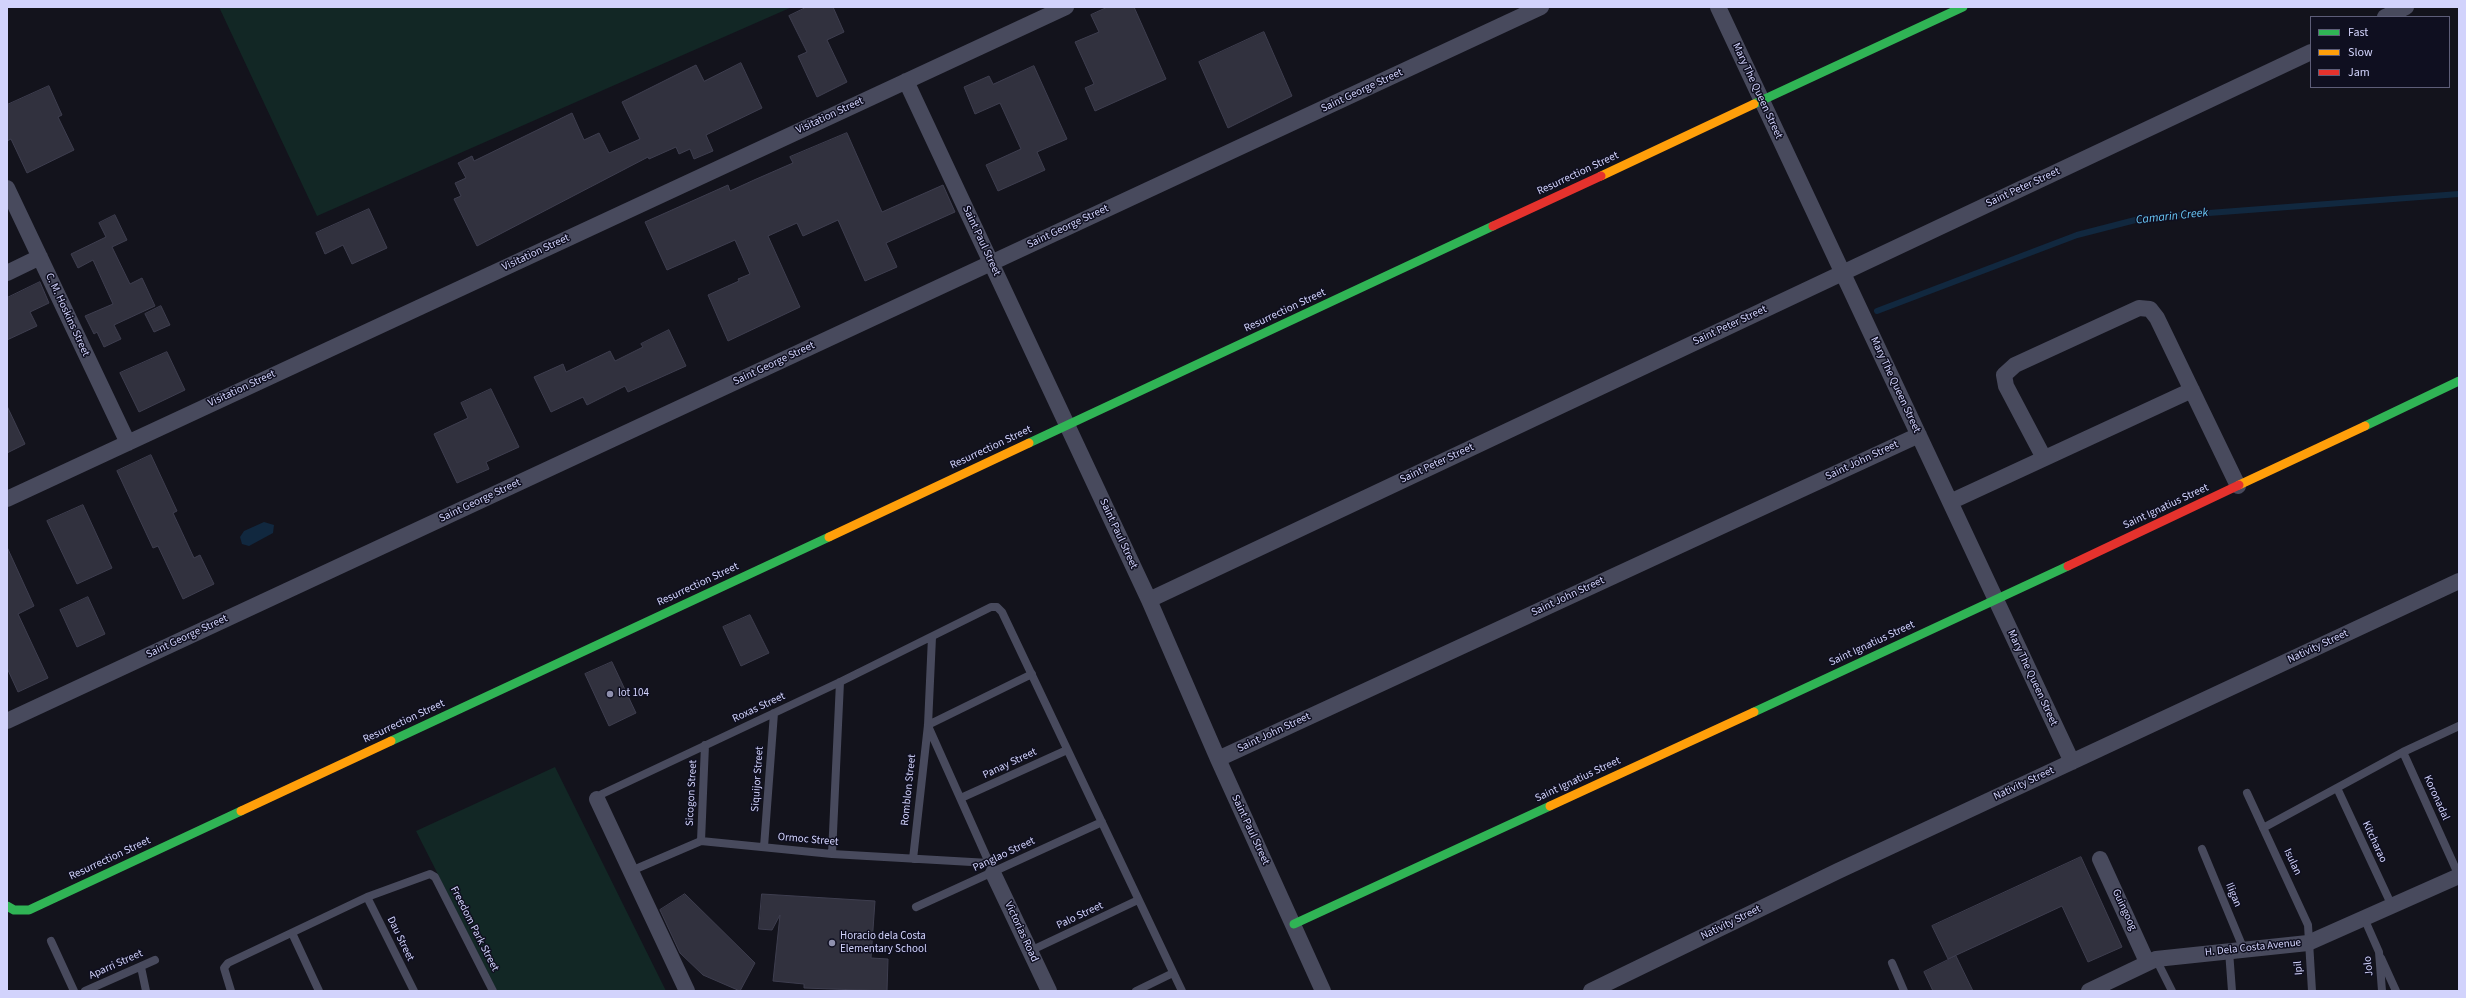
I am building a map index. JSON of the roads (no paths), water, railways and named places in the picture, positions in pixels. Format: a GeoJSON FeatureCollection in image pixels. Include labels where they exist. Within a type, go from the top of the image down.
{"type":"FeatureCollection","features":[{"type":"Feature","properties":{"kind":"street","name":"Visitation Street"},"geometry":{"type":"LineString","coordinates":[[7,499],[1066,7]]}},
{"type":"Feature","properties":{"kind":"street","name":"Saint George Street"},"geometry":{"type":"LineString","coordinates":[[7,721],[1541,7]]}},
{"type":"Feature","properties":{"kind":"street","name":"Mary The Queen Street"},"geometry":{"type":"LineString","coordinates":[[1718,7],[2072,762]]}},
{"type":"Feature","properties":{"kind":"street","name":"Resurrection Street"},"geometry":{"type":"LineString","coordinates":[[7,906],[14,910],[29,910],[1964,7]]}},
{"type":"Feature","properties":{"kind":"street"},"geometry":{"type":"LineString","coordinates":[[2387,16],[2406,7]]}},
{"type":"Feature","properties":{"kind":"street","name":"Saint Peter Street"},"geometry":{"type":"LineString","coordinates":[[1149,600],[2310,52]]}},
{"type":"Feature","properties":{"kind":"street","name":"Saint Paul Street"},"geometry":{"type":"LineString","coordinates":[[906,81],[1149,600],[1218,759],[1294,924],[1323,991]]}},
{"type":"Feature","properties":{"kind":"street","name":"C. M. Hoskins Street"},"geometry":{"type":"LineString","coordinates":[[7,188],[128,443]]}},
{"type":"Feature","properties":{"kind":"street"},"geometry":{"type":"LineString","coordinates":[[7,273],[40,257]]}},
{"type":"Feature","properties":{"kind":"street"},"geometry":{"type":"LineString","coordinates":[[2044,458],[2006,386],[2004,375],[2015,365],[2139,308],[2150,309],[2157,318],[2238,486]]}},
{"type":"Feature","properties":{"kind":"street","name":"Saint Ignatius Street"},"geometry":{"type":"LineString","coordinates":[[1294,924],[1996,600],[2459,382]]}},
{"type":"Feature","properties":{"kind":"street"},"geometry":{"type":"LineString","coordinates":[[1950,502],[2192,390]]}},
{"type":"Feature","properties":{"kind":"street","name":"Saint John Street"},"geometry":{"type":"LineString","coordinates":[[1218,759],[1919,435]]}},
{"type":"Feature","properties":{"kind":"street","name":"Nativity Street"},"geometry":{"type":"LineString","coordinates":[[1591,991],[1838,871],[2459,581]]}},
{"type":"Feature","properties":{"kind":"street"},"geometry":{"type":"LineString","coordinates":[[597,800],[687,991]]}},
{"type":"Feature","properties":{"kind":"street","name":"Guingoog"},"geometry":{"type":"LineString","coordinates":[[2100,859],[2152,960]]}},
{"type":"Feature","properties":{"kind":"street","name":"Victorias Road"},"geometry":{"type":"LineString","coordinates":[[991,868],[1049,991]]}},
{"type":"Feature","properties":{"kind":"street","name":"H. Dela Costa Avenue"},"geometry":{"type":"LineString","coordinates":[[2089,991],[2152,960],[2308,943],[2459,876]]}},
{"type":"Feature","properties":{"kind":"lane","name":"Roxas Street"},"geometry":{"type":"LineString","coordinates":[[597,800],[602,794],[840,682],[991,607],[997,607],[1002,612],[1032,674]]}},
{"type":"Feature","properties":{"kind":"lane","name":"Romblon Street"},"geometry":{"type":"LineString","coordinates":[[913,859],[928,725],[932,637]]}},
{"type":"Feature","properties":{"kind":"lane"},"geometry":{"type":"LineString","coordinates":[[991,868],[928,725],[1032,674],[1182,991]]}},
{"type":"Feature","properties":{"kind":"lane"},"geometry":{"type":"LineString","coordinates":[[832,854],[840,682]]}},
{"type":"Feature","properties":{"kind":"lane","name":"Siquijor Street"},"geometry":{"type":"LineString","coordinates":[[764,847],[774,713]]}},
{"type":"Feature","properties":{"kind":"lane"},"geometry":{"type":"LineString","coordinates":[[2263,828],[2403,752],[2459,726]]}},
{"type":"Feature","properties":{"kind":"lane","name":"Sicogon Street"},"geometry":{"type":"LineString","coordinates":[[701,841],[705,745]]}},
{"type":"Feature","properties":{"kind":"lane","name":"Panay Street"},"geometry":{"type":"LineString","coordinates":[[961,798],[1067,750]]}},
{"type":"Feature","properties":{"kind":"lane","name":"Koronadal"},"geometry":{"type":"LineString","coordinates":[[2403,752],[2459,876]]}},
{"type":"Feature","properties":{"kind":"lane","name":"Kitcharao"},"geometry":{"type":"LineString","coordinates":[[2337,788],[2392,906]]}},
{"type":"Feature","properties":{"kind":"lane","name":"Isulan"},"geometry":{"type":"LineString","coordinates":[[2247,793],[2305,916],[2308,925],[2308,943]]}},
{"type":"Feature","properties":{"kind":"lane","name":"Panglao Street"},"geometry":{"type":"LineString","coordinates":[[916,907],[991,868],[1102,822]]}},
{"type":"Feature","properties":{"kind":"lane","name":"Ormoc Street"},"geometry":{"type":"LineString","coordinates":[[631,871],[701,841],[832,854],[913,859],[991,868]]}},
{"type":"Feature","properties":{"kind":"lane","name":"Iligan"},"geometry":{"type":"LineString","coordinates":[[2202,849],[2236,950],[2232,991]]}},
{"type":"Feature","properties":{"kind":"lane","name":"Freedom Park Street"},"geometry":{"type":"LineString","coordinates":[[367,897],[423,876],[430,874],[435,877],[493,991]]}},
{"type":"Feature","properties":{"kind":"lane"},"geometry":{"type":"LineString","coordinates":[[231,991],[224,973],[224,968],[228,963],[367,897]]}},
{"type":"Feature","properties":{"kind":"lane","name":"Dau Street"},"geometry":{"type":"LineString","coordinates":[[367,897],[414,991]]}},
{"type":"Feature","properties":{"kind":"lane","name":"Palo Street"},"geometry":{"type":"LineString","coordinates":[[1030,951],[1138,900]]}},
{"type":"Feature","properties":{"kind":"lane","name":"Jolo"},"geometry":{"type":"LineString","coordinates":[[2364,918],[2379,952],[2382,991]]}},
{"type":"Feature","properties":{"kind":"lane"},"geometry":{"type":"LineString","coordinates":[[292,933],[319,991]]}},
{"type":"Feature","properties":{"kind":"lane"},"geometry":{"type":"LineString","coordinates":[[51,941],[74,991]]}},
{"type":"Feature","properties":{"kind":"lane","name":"Ipil"},"geometry":{"type":"LineString","coordinates":[[2308,943],[2312,991]]}},
{"type":"Feature","properties":{"kind":"lane"},"geometry":{"type":"LineString","coordinates":[[2379,952],[2396,991]]}},
{"type":"Feature","properties":{"kind":"lane","name":"Aparri Street"},"geometry":{"type":"LineString","coordinates":[[85,991],[155,960]]}},
{"type":"Feature","properties":{"kind":"lane"},"geometry":{"type":"LineString","coordinates":[[2152,960],[2172,991]]}},
{"type":"Feature","properties":{"kind":"lane"},"geometry":{"type":"LineString","coordinates":[[1892,963],[1904,991]]}},
{"type":"Feature","properties":{"kind":"lane"},"geometry":{"type":"LineString","coordinates":[[141,967],[146,991]]}},
{"type":"Feature","properties":{"kind":"lane"},"geometry":{"type":"LineString","coordinates":[[1136,991],[1173,973]]}},
{"type":"Feature","properties":{"kind":"water"},"geometry":{"type":"Polygon","coordinates":[[[264,522],[274,525],[273,533],[249,546],[242,544],[240,537],[244,531],[264,522]]]}},
{"type":"Feature","properties":{"kind":"waterway","name":"Camarin Creek"},"geometry":{"type":"LineString","coordinates":[[1877,311],[2077,235],[2143,218],[2459,194]]}},
{"type":"Feature","properties":{"kind":"place","name":"lot 104"},"geometry":{"type":"Point","coordinates":[610,694]}},
{"type":"Feature","properties":{"kind":"place","name":"Horacio dela Costa Elementary School"},"geometry":{"type":"Point","coordinates":[832,943]}}]}
